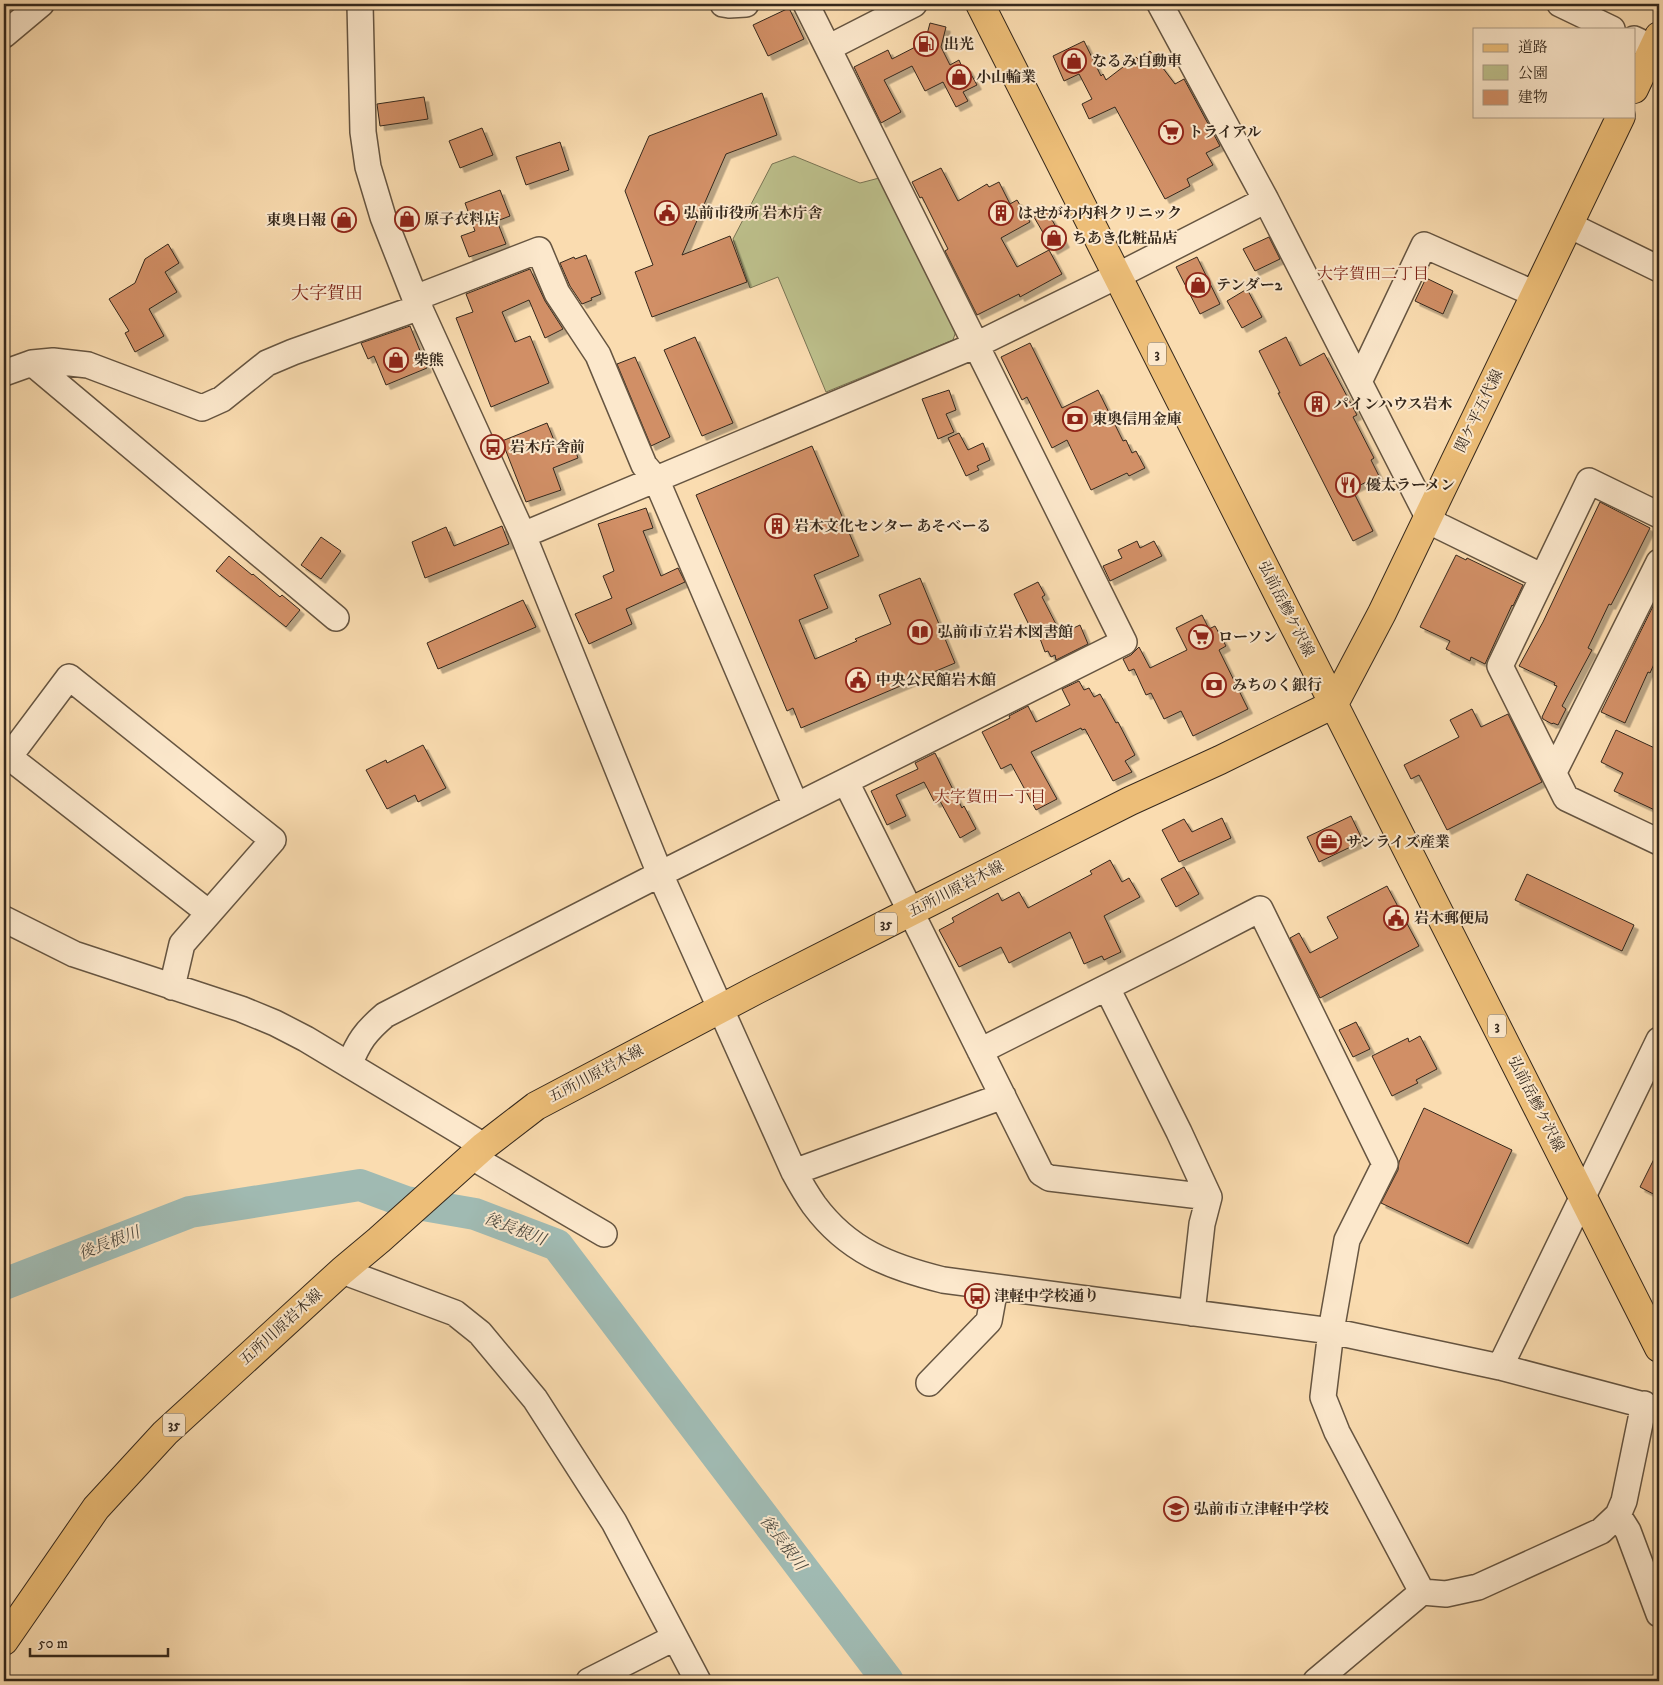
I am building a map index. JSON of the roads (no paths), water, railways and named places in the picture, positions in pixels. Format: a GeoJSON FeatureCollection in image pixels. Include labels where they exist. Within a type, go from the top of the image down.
{"type":"FeatureCollection","features":[{"type":"Feature","properties":{"kind":"main road","name":"弘前岳鰺ケ沢線"},"geometry":{"type":"LineString","coordinates":[[980,4],[1659,1348]]}},
{"type":"Feature","properties":{"kind":"main road"},"geometry":{"type":"LineString","coordinates":[[1636,83],[1649,41]]}},
{"type":"Feature","properties":{"kind":"main road","name":"関ケ平五代線"},"geometry":{"type":"LineString","coordinates":[[1334,704],[1382,613],[1620,118]]}},
{"type":"Feature","properties":{"kind":"main road","name":"五所川原岩木線"},"geometry":{"type":"LineString","coordinates":[[4,1641],[102,1501],[165,1433],[342,1271],[470,1158],[536,1106],[720,1009],[1130,801],[1220,760],[1334,704]]}},
{"type":"Feature","properties":{"kind":"street"},"geometry":{"type":"LineString","coordinates":[[4,35],[41,4]]}},
{"type":"Feature","properties":{"kind":"street"},"geometry":{"type":"LineString","coordinates":[[360,4],[363,132],[368,168],[383,217],[417,303],[523,535],[660,874],[720,1009],[794,1172],[815,1206],[837,1230],[859,1248],[885,1263],[909,1272],[943,1280],[1331,1331],[1500,1368],[1652,1407],[1624,1501],[1618,1515],[1602,1531],[1478,1587],[1446,1594],[1422,1592],[1316,1681]]}},
{"type":"Feature","properties":{"kind":"street"},"geometry":{"type":"LineString","coordinates":[[723,4],[729,6],[746,4]]}},
{"type":"Feature","properties":{"kind":"street"},"geometry":{"type":"LineString","coordinates":[[349,1065],[356,1047],[369,1028],[385,1015],[660,874],[1124,642],[806,4]]}},
{"type":"Feature","properties":{"kind":"street"},"geometry":{"type":"LineString","coordinates":[[828,48],[914,4]]}},
{"type":"Feature","properties":{"kind":"street"},"geometry":{"type":"LineString","coordinates":[[1160,4],[1266,200],[1428,516],[1439,526],[1543,577]]}},
{"type":"Feature","properties":{"kind":"street"},"geometry":{"type":"LineString","coordinates":[[1560,4],[1610,28]]}},
{"type":"Feature","properties":{"kind":"street"},"geometry":{"type":"LineString","coordinates":[[523,535],[976,345],[1118,276],[1266,200]]}},
{"type":"Feature","properties":{"kind":"street"},"geometry":{"type":"LineString","coordinates":[[1569,225],[1659,269]]}},
{"type":"Feature","properties":{"kind":"street"},"geometry":{"type":"LineString","coordinates":[[1359,382],[1424,244],[1535,294]]}},
{"type":"Feature","properties":{"kind":"street"},"geometry":{"type":"LineString","coordinates":[[4,373],[32,363],[53,361],[88,365],[202,408],[222,399],[267,363],[417,303],[539,250],[557,293],[598,355],[644,464],[656,479],[796,806]]}},
{"type":"Feature","properties":{"kind":"street"},"geometry":{"type":"LineString","coordinates":[[32,363],[336,618]]}},
{"type":"Feature","properties":{"kind":"street"},"geometry":{"type":"LineString","coordinates":[[1659,514],[1589,481],[1500,666],[1566,798],[1659,842]]}},
{"type":"Feature","properties":{"kind":"street"},"geometry":{"type":"LineString","coordinates":[[1554,772],[1659,562]]}},
{"type":"Feature","properties":{"kind":"street"},"geometry":{"type":"LineString","coordinates":[[172,987],[182,944],[273,840],[69,677],[6,756],[209,913]]}},
{"type":"Feature","properties":{"kind":"street"},"geometry":{"type":"LineString","coordinates":[[846,782],[1041,1173],[1049,1178],[1210,1197]]}},
{"type":"Feature","properties":{"kind":"street"},"geometry":{"type":"LineString","coordinates":[[980,1051],[1260,909],[1385,1164],[1347,1240],[1331,1331],[1323,1397],[1336,1432],[1422,1592]]}},
{"type":"Feature","properties":{"kind":"street"},"geometry":{"type":"LineString","coordinates":[[4,919],[74,954],[240,1009],[275,1023],[349,1065],[470,1158],[604,1234]]}},
{"type":"Feature","properties":{"kind":"street"},"geometry":{"type":"LineString","coordinates":[[1107,988],[1210,1197],[1202,1224],[1192,1313]]}},
{"type":"Feature","properties":{"kind":"street"},"geometry":{"type":"LineString","coordinates":[[1500,1368],[1659,1040]]}},
{"type":"Feature","properties":{"kind":"street"},"geometry":{"type":"LineString","coordinates":[[794,1172],[1003,1096]]}},
{"type":"Feature","properties":{"kind":"street"},"geometry":{"type":"LineString","coordinates":[[342,1271],[454,1313],[480,1333],[535,1399],[614,1522],[698,1681]]}},
{"type":"Feature","properties":{"kind":"street"},"geometry":{"type":"LineString","coordinates":[[929,1383],[989,1321],[995,1288]]}},
{"type":"Feature","properties":{"kind":"street"},"geometry":{"type":"LineString","coordinates":[[1618,1515],[1628,1532],[1659,1614]]}},
{"type":"Feature","properties":{"kind":"street"},"geometry":{"type":"LineString","coordinates":[[589,1681],[674,1638]]}},
{"type":"Feature","properties":{"kind":"waterway","name":"後長根川"},"geometry":{"type":"LineString","coordinates":[[4,1284],[190,1212],[360,1185],[406,1202],[475,1214],[557,1245],[888,1681]]}},
{"type":"Feature","properties":{"kind":"waterway"},"geometry":{"type":"LineString","coordinates":[[4,1489],[4,1506]]}},
{"type":"Feature","properties":{"kind":"place","name":"出光"},"geometry":{"type":"Point","coordinates":[926,44]}},
{"type":"Feature","properties":{"kind":"place","name":"なるみ自動車"},"geometry":{"type":"Point","coordinates":[1074,61]}},
{"type":"Feature","properties":{"kind":"place","name":"小山輪業"},"geometry":{"type":"Point","coordinates":[959,77]}},
{"type":"Feature","properties":{"kind":"place","name":"トライアル"},"geometry":{"type":"Point","coordinates":[1171,132]}},
{"type":"Feature","properties":{"kind":"place","name":"弘前市役所 岩木庁舎"},"geometry":{"type":"Point","coordinates":[667,213]}},
{"type":"Feature","properties":{"kind":"place","name":"はせがわ内科クリニック"},"geometry":{"type":"Point","coordinates":[1001,213]}},
{"type":"Feature","properties":{"kind":"place","name":"原子衣料店"},"geometry":{"type":"Point","coordinates":[407,219]}},
{"type":"Feature","properties":{"kind":"place","name":"東奥日報"},"geometry":{"type":"Point","coordinates":[344,220]}},
{"type":"Feature","properties":{"kind":"place","name":"ちあき化粧品店"},"geometry":{"type":"Point","coordinates":[1054,238]}},
{"type":"Feature","properties":{"kind":"place","name":"テンダー2"},"geometry":{"type":"Point","coordinates":[1198,285]}},
{"type":"Feature","properties":{"kind":"place","name":"柴熊"},"geometry":{"type":"Point","coordinates":[396,360]}},
{"type":"Feature","properties":{"kind":"place","name":"パインハウス岩木"},"geometry":{"type":"Point","coordinates":[1317,404]}},
{"type":"Feature","properties":{"kind":"place","name":"東奥信用金庫"},"geometry":{"type":"Point","coordinates":[1075,419]}},
{"type":"Feature","properties":{"kind":"place","name":"岩木庁舎前"},"geometry":{"type":"Point","coordinates":[493,447]}},
{"type":"Feature","properties":{"kind":"place","name":"優太ラーメン"},"geometry":{"type":"Point","coordinates":[1348,485]}},
{"type":"Feature","properties":{"kind":"place","name":"岩木文化センター あそべーる"},"geometry":{"type":"Point","coordinates":[777,526]}},
{"type":"Feature","properties":{"kind":"place","name":"弘前市立岩木図書館"},"geometry":{"type":"Point","coordinates":[920,632]}},
{"type":"Feature","properties":{"kind":"place","name":"ローソン"},"geometry":{"type":"Point","coordinates":[1201,637]}},
{"type":"Feature","properties":{"kind":"place","name":"中央公民館岩木館"},"geometry":{"type":"Point","coordinates":[858,680]}},
{"type":"Feature","properties":{"kind":"place","name":"みちのく銀行"},"geometry":{"type":"Point","coordinates":[1214,685]}},
{"type":"Feature","properties":{"kind":"place","name":"サンライズ産業"},"geometry":{"type":"Point","coordinates":[1329,842]}},
{"type":"Feature","properties":{"kind":"place","name":"岩木郵便局"},"geometry":{"type":"Point","coordinates":[1396,918]}},
{"type":"Feature","properties":{"kind":"place","name":"津軽中学校通り"},"geometry":{"type":"Point","coordinates":[977,1296]}},
{"type":"Feature","properties":{"kind":"place","name":"弘前市立津軽中学校"},"geometry":{"type":"Point","coordinates":[1176,1509]}},
{"type":"Feature","properties":{"kind":"district","name":"大字賀田二丁目"},"geometry":{"type":"Point","coordinates":[1373,274]}},
{"type":"Feature","properties":{"kind":"district","name":"大字賀田"},"geometry":{"type":"Point","coordinates":[327,294]}},
{"type":"Feature","properties":{"kind":"district","name":"大字賀田一丁目"},"geometry":{"type":"Point","coordinates":[990,797]}}]}
